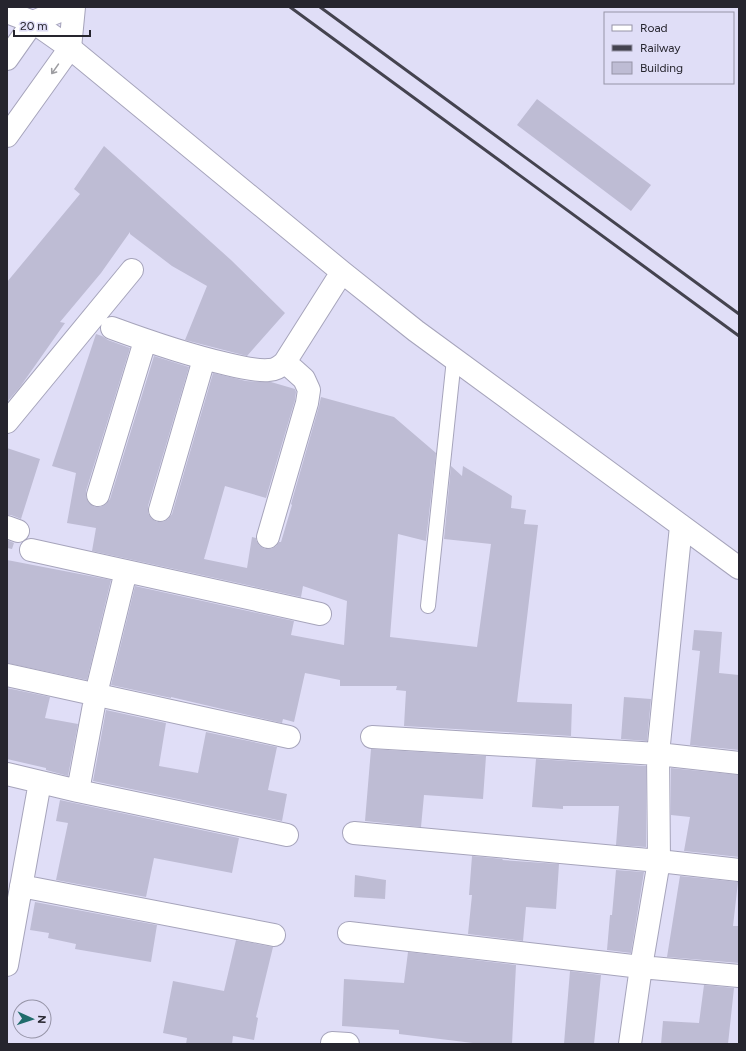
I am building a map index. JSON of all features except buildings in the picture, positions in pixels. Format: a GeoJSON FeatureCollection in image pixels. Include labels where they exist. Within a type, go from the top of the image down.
{"type":"FeatureCollection","features":[{"type":"Feature","properties":{"kind":"street"},"geometry":{"type":"LineString","coordinates":[[7,59],[33,22],[69,7]]}},
{"type":"Feature","properties":{"kind":"street"},"geometry":{"type":"LineString","coordinates":[[7,136],[70,48],[74,7]]}},
{"type":"Feature","properties":{"kind":"street"},"geometry":{"type":"LineString","coordinates":[[7,12],[33,22],[70,48],[416,331],[739,568]]}},
{"type":"Feature","properties":{"kind":"street"},"geometry":{"type":"LineString","coordinates":[[7,422],[132,270]]}},
{"type":"Feature","properties":{"kind":"street"},"geometry":{"type":"LineString","coordinates":[[112,328],[204,359],[242,367],[270,370],[280,367],[285,362],[342,272]]}},
{"type":"Feature","properties":{"kind":"street"},"geometry":{"type":"LineString","coordinates":[[98,495],[144,340]]}},
{"type":"Feature","properties":{"kind":"street"},"geometry":{"type":"LineString","coordinates":[[160,510],[204,359]]}},
{"type":"Feature","properties":{"kind":"street"},"geometry":{"type":"LineString","coordinates":[[268,537],[307,403],[309,390],[304,378],[285,362]]}},
{"type":"Feature","properties":{"kind":"street"},"geometry":{"type":"LineString","coordinates":[[630,1044],[659,860],[658,754],[681,526]]}},
{"type":"Feature","properties":{"kind":"street"},"geometry":{"type":"LineString","coordinates":[[31,550],[320,614]]}},
{"type":"Feature","properties":{"kind":"street"},"geometry":{"type":"LineString","coordinates":[[78,791],[96,694],[126,571]]}},
{"type":"Feature","properties":{"kind":"street"},"geometry":{"type":"LineString","coordinates":[[7,675],[289,737]]}},
{"type":"Feature","properties":{"kind":"street"},"geometry":{"type":"LineString","coordinates":[[372,737],[658,754],[739,763]]}},
{"type":"Feature","properties":{"kind":"street"},"geometry":{"type":"LineString","coordinates":[[7,774],[78,791],[287,835]]}},
{"type":"Feature","properties":{"kind":"street"},"geometry":{"type":"LineString","coordinates":[[8,955],[40,782]]}},
{"type":"Feature","properties":{"kind":"street"},"geometry":{"type":"LineString","coordinates":[[354,833],[659,860],[739,870]]}},
{"type":"Feature","properties":{"kind":"street"},"geometry":{"type":"LineString","coordinates":[[21,886],[274,935]]}},
{"type":"Feature","properties":{"kind":"street"},"geometry":{"type":"LineString","coordinates":[[349,933],[641,967],[739,976]]}},
{"type":"Feature","properties":{"kind":"lane"},"geometry":{"type":"LineString","coordinates":[[428,606],[454,359]]}},
{"type":"Feature","properties":{"kind":"railway"},"geometry":{"type":"LineString","coordinates":[[290,7],[739,336]]}},
{"type":"Feature","properties":{"kind":"railway"},"geometry":{"type":"LineString","coordinates":[[320,7],[739,314]]}}]}
